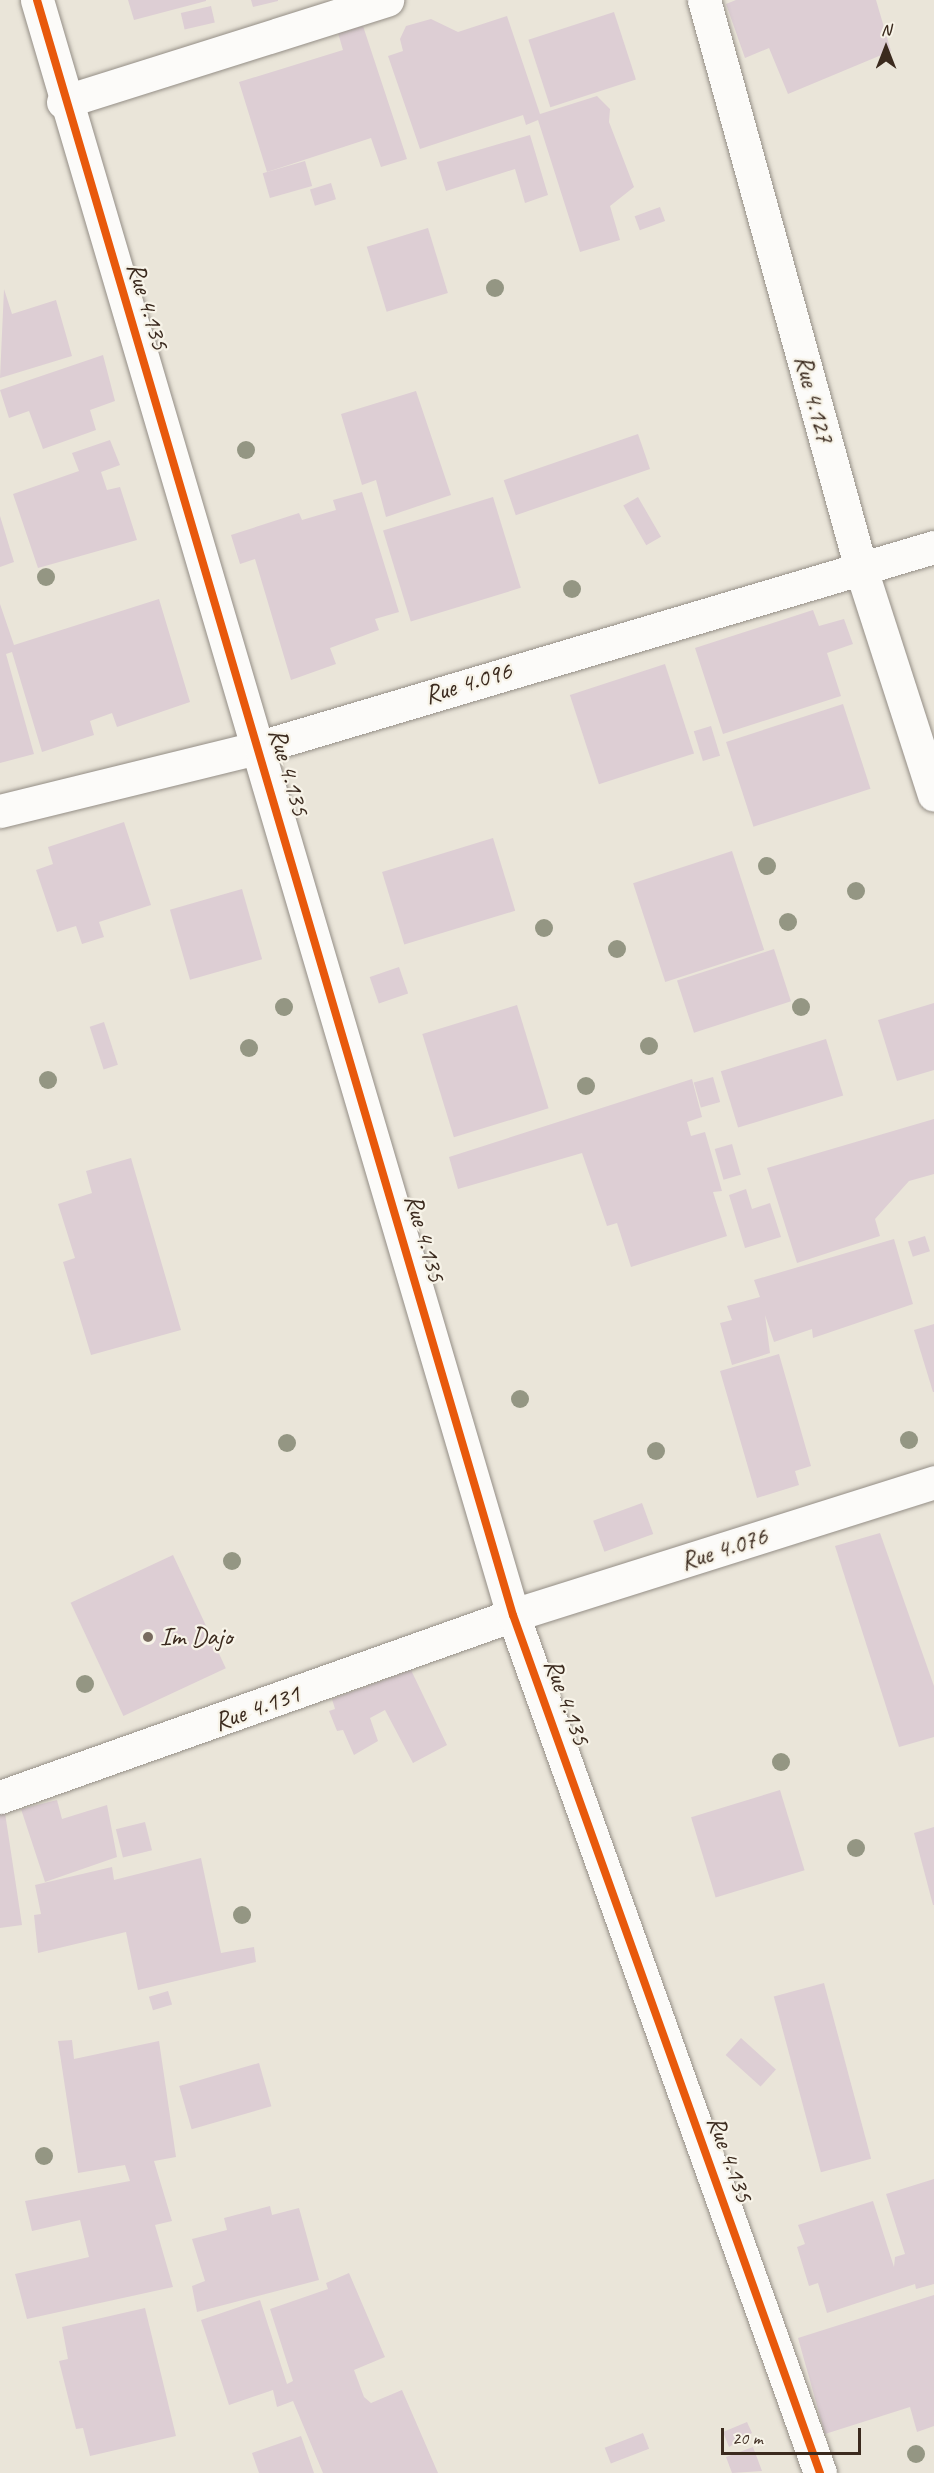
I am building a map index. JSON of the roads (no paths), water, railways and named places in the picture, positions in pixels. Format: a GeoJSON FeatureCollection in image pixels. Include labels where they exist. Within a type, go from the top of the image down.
{"type":"FeatureCollection","features":[{"type":"Feature","properties":{"kind":"street","name":"Rue 4.135"},"geometry":{"type":"LineString","coordinates":[[37,0],[63,102],[260,747],[513,1615],[820,2473]]}},
{"type":"Feature","properties":{"kind":"street"},"geometry":{"type":"LineString","coordinates":[[63,102],[387,0]]}},
{"type":"Feature","properties":{"kind":"street","name":"Rue 4.127"},"geometry":{"type":"LineString","coordinates":[[704,0],[861,569],[934,795]]}},
{"type":"Feature","properties":{"kind":"street","name":"Rue 4.096"},"geometry":{"type":"LineString","coordinates":[[0,811],[260,747],[934,547]]}},
{"type":"Feature","properties":{"kind":"street","name":"Rue 4.076"},"geometry":{"type":"LineString","coordinates":[[513,1615],[934,1482]]}},
{"type":"Feature","properties":{"kind":"street","name":"Rue 4.131"},"geometry":{"type":"LineString","coordinates":[[0,1797],[513,1615]]}},
{"type":"Feature","properties":{"kind":"place","name":"Im Dajo"},"geometry":{"type":"Point","coordinates":[148,1637]}}]}
